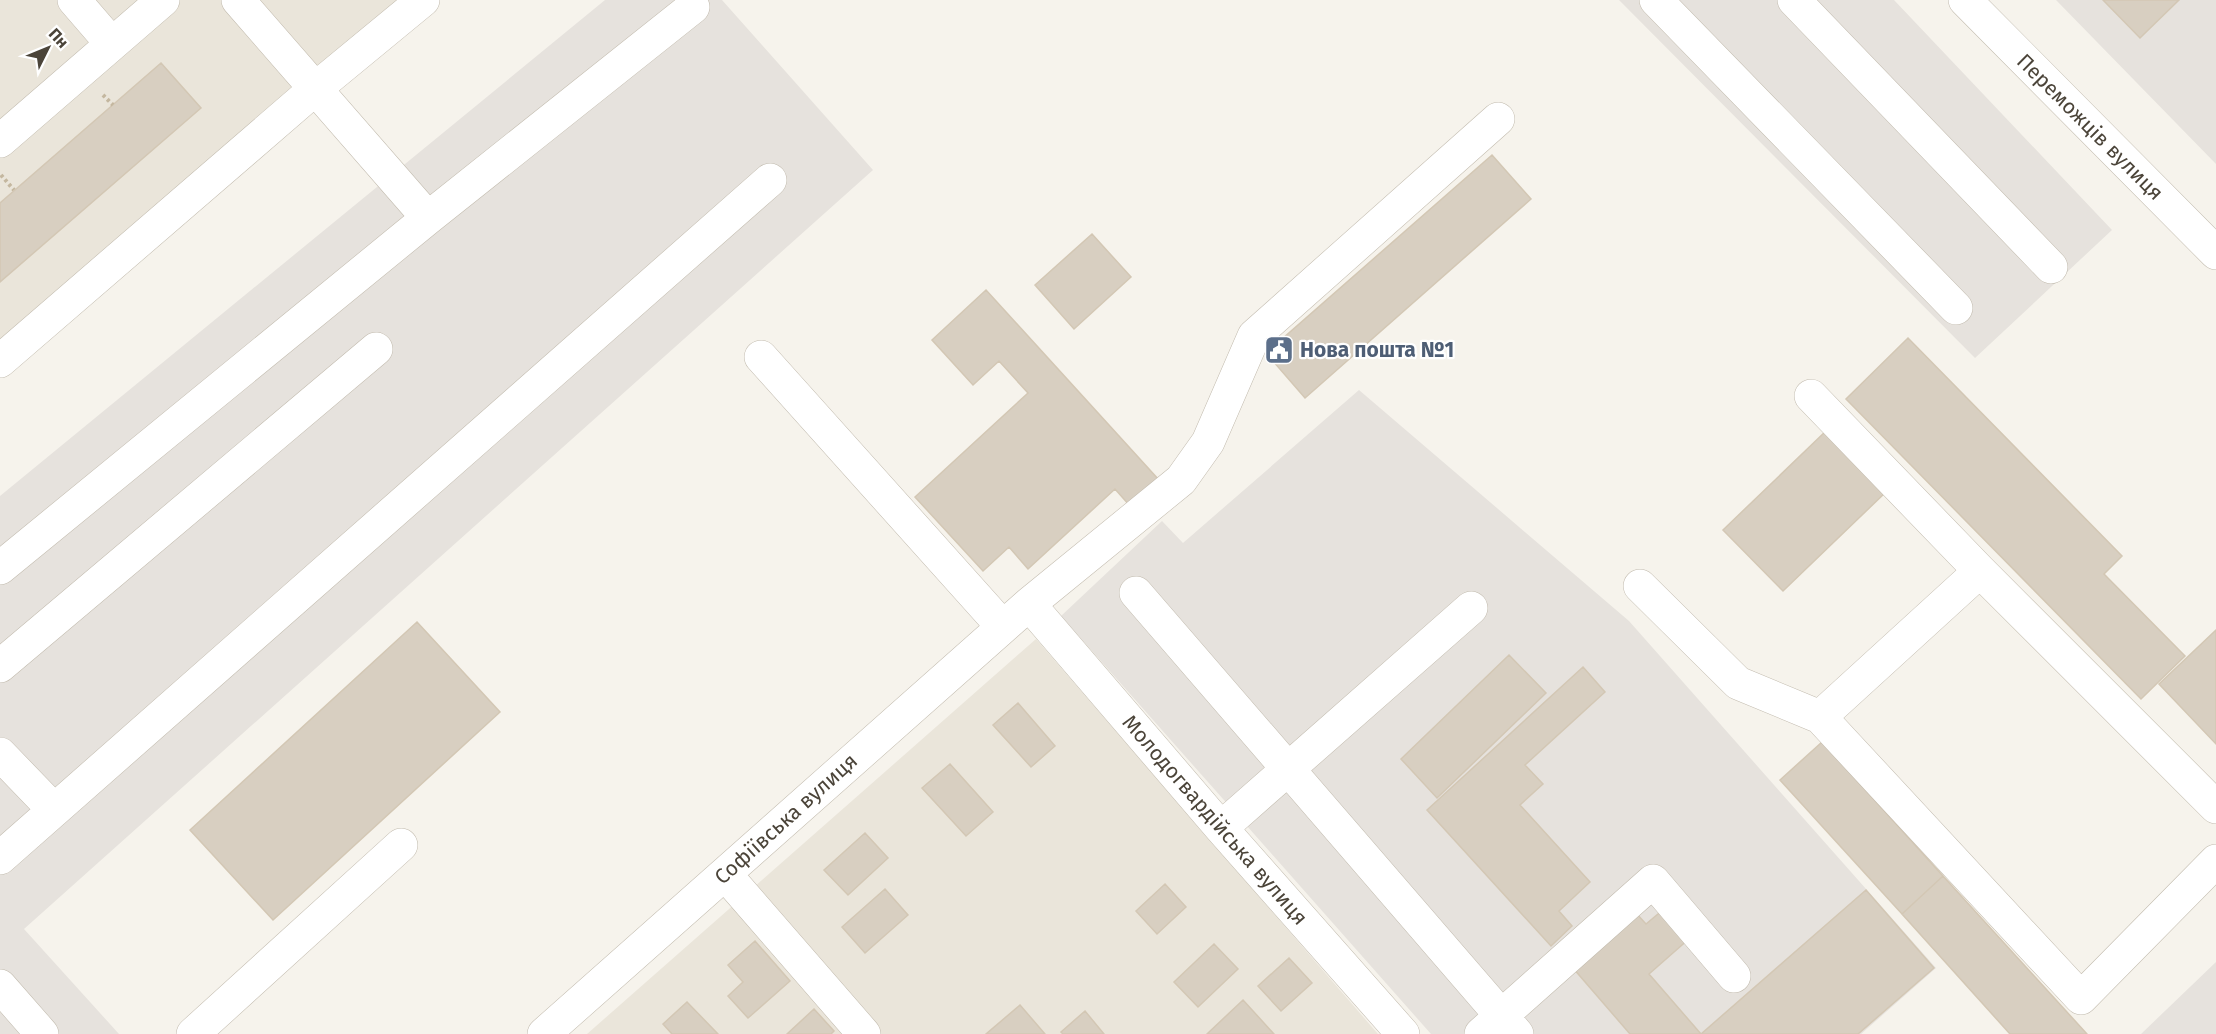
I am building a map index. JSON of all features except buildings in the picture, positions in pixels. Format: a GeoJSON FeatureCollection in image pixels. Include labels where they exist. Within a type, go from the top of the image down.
{"type":"FeatureCollection","features":[{"type":"Feature","properties":{"kind":"street"},"geometry":{"type":"LineString","coordinates":[[74,0],[112,44]]}},
{"type":"Feature","properties":{"kind":"street"},"geometry":{"type":"LineString","coordinates":[[0,141],[163,0]]}},
{"type":"Feature","properties":{"kind":"street"},"geometry":{"type":"LineString","coordinates":[[238,0],[428,218]]}},
{"type":"Feature","properties":{"kind":"street"},"geometry":{"type":"LineString","coordinates":[[0,361],[315,89],[423,0]]}},
{"type":"Feature","properties":{"kind":"street"},"geometry":{"type":"LineString","coordinates":[[1656,0],[1956,308]]}},
{"type":"Feature","properties":{"kind":"street"},"geometry":{"type":"LineString","coordinates":[[1794,0],[2051,267]]}},
{"type":"Feature","properties":{"kind":"street","name":"Переможців вулиця"},"geometry":{"type":"LineString","coordinates":[[1965,0],[2216,253]]}},
{"type":"Feature","properties":{"kind":"street"},"geometry":{"type":"LineString","coordinates":[[0,568],[428,218],[693,7]]}},
{"type":"Feature","properties":{"kind":"street","name":"Софіївська вулиця"},"geometry":{"type":"LineString","coordinates":[[544,1034],[1029,604],[1181,480],[1208,442],[1254,336],[1498,119]]}},
{"type":"Feature","properties":{"kind":"street"},"geometry":{"type":"LineString","coordinates":[[0,858],[770,180]]}},
{"type":"Feature","properties":{"kind":"street"},"geometry":{"type":"LineString","coordinates":[[0,666],[376,349]]}},
{"type":"Feature","properties":{"kind":"street"},"geometry":{"type":"LineString","coordinates":[[761,357],[1003,627]]}},
{"type":"Feature","properties":{"kind":"street"},"geometry":{"type":"LineString","coordinates":[[1811,396],[1980,571],[2216,807]]}},
{"type":"Feature","properties":{"kind":"street"},"geometry":{"type":"LineString","coordinates":[[1820,717],[1980,571]]}},
{"type":"Feature","properties":{"kind":"street"},"geometry":{"type":"LineString","coordinates":[[1640,586],[1738,683],[1820,717],[2081,998],[2216,861]]}},
{"type":"Feature","properties":{"kind":"street"},"geometry":{"type":"LineString","coordinates":[[1136,593],[1288,769],[1500,1028],[1653,881],[1734,975]]}},
{"type":"Feature","properties":{"kind":"street","name":"Молодогвардійська вулиця"},"geometry":{"type":"LineString","coordinates":[[1029,604],[1221,828],[1403,1034]]}},
{"type":"Feature","properties":{"kind":"street"},"geometry":{"type":"LineString","coordinates":[[1221,828],[1471,608]]}},
{"type":"Feature","properties":{"kind":"street"},"geometry":{"type":"LineString","coordinates":[[0,754],[54,810]]}},
{"type":"Feature","properties":{"kind":"street"},"geometry":{"type":"LineString","coordinates":[[193,1034],[401,845]]}},
{"type":"Feature","properties":{"kind":"street"},"geometry":{"type":"LineString","coordinates":[[725,874],[864,1034]]}},
{"type":"Feature","properties":{"kind":"street"},"geometry":{"type":"LineString","coordinates":[[0,986],[42,1034]]}},
{"type":"Feature","properties":{"kind":"path"},"geometry":{"type":"LineString","coordinates":[[0,174],[14,190]]}},
{"type":"Feature","properties":{"kind":"shaded area"},"geometry":{"type":"Polygon","coordinates":[[[0,0],[401,0],[0,343],[0,0]]]}},
{"type":"Feature","properties":{"kind":"shaded area"},"geometry":{"type":"Polygon","coordinates":[[[605,0],[722,0],[873,170],[24,929],[119,1034],[0,1034],[0,496],[605,0]]]}},
{"type":"Feature","properties":{"kind":"shaded area"},"geometry":{"type":"Polygon","coordinates":[[[1619,0],[1894,0],[2112,230],[1975,358],[1619,0]]]}},
{"type":"Feature","properties":{"kind":"shaded area"},"geometry":{"type":"Polygon","coordinates":[[[2056,0],[2216,0],[2216,164],[2056,0]]]}},
{"type":"Feature","properties":{"kind":"shaded area"},"geometry":{"type":"Polygon","coordinates":[[[1359,390],[1629,621],[1936,968],[1861,1034],[1431,1034],[1061,616],[1162,521],[1183,543],[1359,390]]]}},
{"type":"Feature","properties":{"kind":"shaded area"},"geometry":{"type":"Polygon","coordinates":[[[1036,639],[1378,1034],[587,1034],[1036,639]]]}},
{"type":"Feature","properties":{"kind":"shaded area"},"geometry":{"type":"Polygon","coordinates":[[[2216,962],[2216,1034],[2141,1034],[2216,962]]]}},
{"type":"Feature","properties":{"kind":"place","name":"Нова пошта №1"},"geometry":{"type":"Point","coordinates":[1279,350]}}]}
